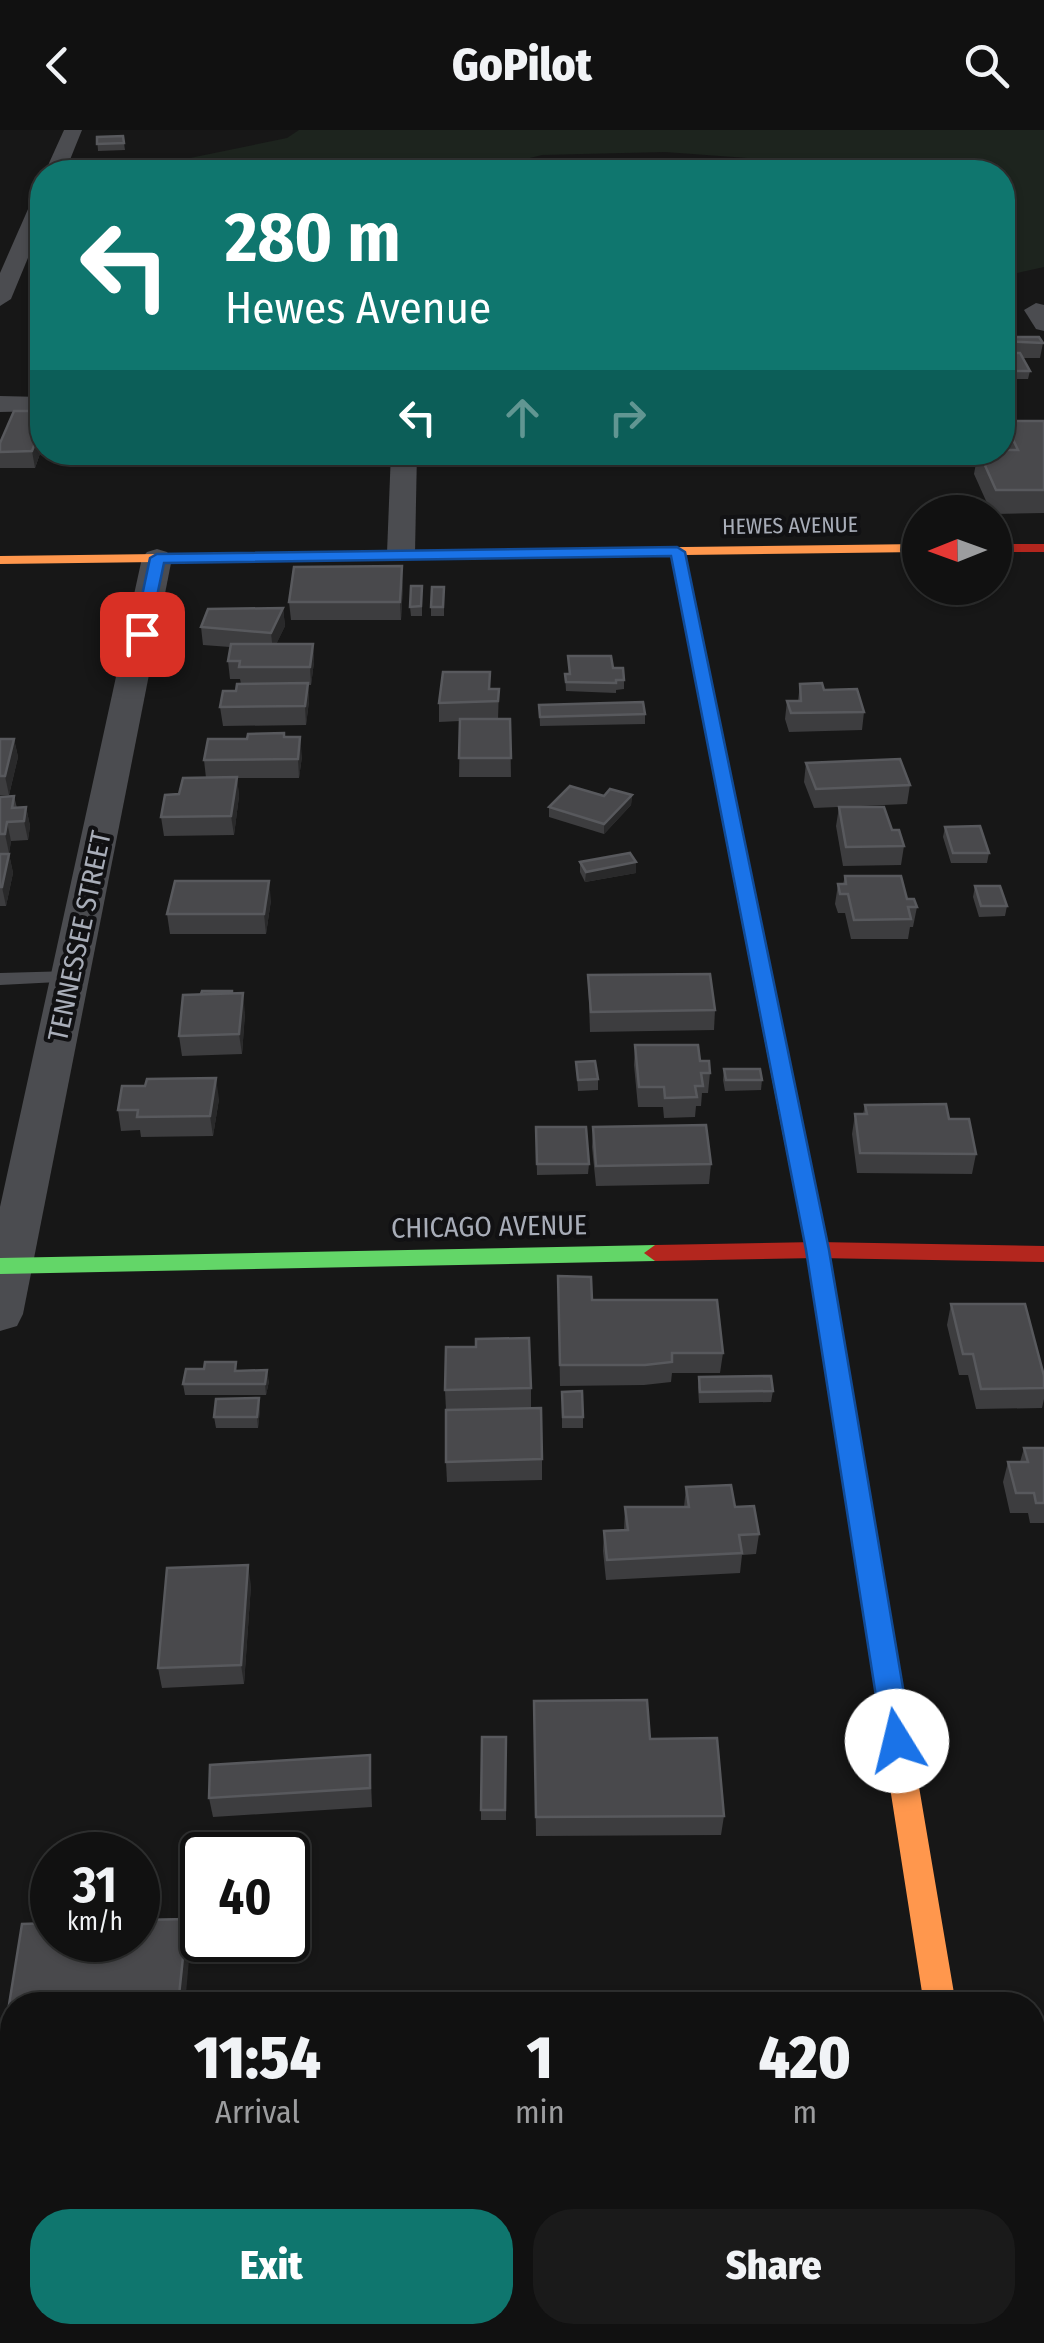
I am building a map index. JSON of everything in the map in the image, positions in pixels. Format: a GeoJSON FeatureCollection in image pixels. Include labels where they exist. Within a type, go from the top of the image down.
{"type":"FeatureCollection","features":[{"type":"Feature","properties":{"kind":"street"},"geometry":{"type":"LineString","coordinates":[[59,160],[73,130]]}},
{"type":"Feature","properties":{"kind":"street"},"geometry":{"type":"LineString","coordinates":[[0,298],[21,249]]}},
{"type":"Feature","properties":{"kind":"street"},"geometry":{"type":"LineString","coordinates":[[0,404],[30,404]]}},
{"type":"Feature","properties":{"kind":"street"},"geometry":{"type":"LineString","coordinates":[[401,552],[404,465]]}},
{"type":"Feature","properties":{"kind":"street","name":"HEWES AVENUE"},"geometry":{"type":"LineString","coordinates":[[0,560],[902,548]]}},
{"type":"Feature","properties":{"kind":"street"},"geometry":{"type":"LineString","coordinates":[[1012,548],[1044,548]]}},
{"type":"Feature","properties":{"kind":"street"},"geometry":{"type":"LineString","coordinates":[[677,552],[817,1250],[938,1992]]}},
{"type":"Feature","properties":{"kind":"street","name":"TENNESSEE STREET"},"geometry":{"type":"LineString","coordinates":[[0,1314],[6,1266],[71,977],[157,558]]}},
{"type":"Feature","properties":{"kind":"street","name":"CHICAGO AVENUE"},"geometry":{"type":"LineString","coordinates":[[6,1266],[817,1250],[1044,1254]]}},
{"type":"Feature","properties":{"kind":"lane"},"geometry":{"type":"LineString","coordinates":[[0,978],[71,977]]}},
{"type":"Feature","properties":{"kind":"shaded area"},"geometry":{"type":"Polygon","coordinates":[[[299,130],[1044,130],[1044,267],[1015,273],[1015,160],[762,160],[665,152],[542,155],[522,160],[185,160],[287,138],[299,130]]]}},
{"type":"Feature","properties":{"kind":"building"},"geometry":{"type":"Polygon","coordinates":[[[123,136],[124,143],[97,144],[97,137],[123,136]]]}},
{"type":"Feature","properties":{"kind":"building"},"geometry":{"type":"Polygon","coordinates":[[[1015,335],[1039,337],[1043,343],[1015,342],[1015,335]]]}},
{"type":"Feature","properties":{"kind":"building"},"geometry":{"type":"Polygon","coordinates":[[[1015,353],[1020,353],[1030,371],[1015,371],[1015,353]]]}},
{"type":"Feature","properties":{"kind":"building"},"geometry":{"type":"Polygon","coordinates":[[[14,411],[30,411],[30,451],[0,452],[14,411]]]}},
{"type":"Feature","properties":{"kind":"building"},"geometry":{"type":"Polygon","coordinates":[[[1015,421],[1044,421],[1044,490],[996,490],[985,465],[1015,465],[1015,421]]]}},
{"type":"Feature","properties":{"kind":"building"},"geometry":{"type":"Polygon","coordinates":[[[402,566],[400,602],[289,602],[294,567],[402,566]]]}},
{"type":"Feature","properties":{"kind":"building"},"geometry":{"type":"Polygon","coordinates":[[[411,586],[422,586],[421,606],[410,607],[411,586]]]}},
{"type":"Feature","properties":{"kind":"building"},"geometry":{"type":"Polygon","coordinates":[[[432,587],[444,587],[443,607],[431,607],[432,587]]]}},
{"type":"Feature","properties":{"kind":"building"},"geometry":{"type":"Polygon","coordinates":[[[283,608],[271,633],[201,627],[208,609],[283,608]]]}},
{"type":"Feature","properties":{"kind":"building"},"geometry":{"type":"Polygon","coordinates":[[[231,644],[313,644],[310,667],[239,667],[240,661],[228,661],[231,644]]]}},
{"type":"Feature","properties":{"kind":"building"},"geometry":{"type":"Polygon","coordinates":[[[568,656],[611,656],[613,668],[623,668],[624,680],[566,682],[565,674],[570,674],[568,656]]]}},
{"type":"Feature","properties":{"kind":"building"},"geometry":{"type":"Polygon","coordinates":[[[443,672],[490,672],[489,689],[499,689],[498,701],[439,703],[443,672]]]}},
{"type":"Feature","properties":{"kind":"building"},"geometry":{"type":"Polygon","coordinates":[[[308,683],[305,706],[220,707],[223,691],[236,691],[237,684],[308,683]]]}},
{"type":"Feature","properties":{"kind":"building"},"geometry":{"type":"Polygon","coordinates":[[[822,683],[824,690],[857,689],[864,712],[791,713],[787,701],[801,701],[800,684],[822,683]]]}},
{"type":"Feature","properties":{"kind":"building"},"geometry":{"type":"Polygon","coordinates":[[[643,702],[645,714],[540,717],[539,705],[643,702]]]}},
{"type":"Feature","properties":{"kind":"building"},"geometry":{"type":"Polygon","coordinates":[[[460,719],[510,719],[511,758],[459,758],[460,719]]]}},
{"type":"Feature","properties":{"kind":"building"},"geometry":{"type":"Polygon","coordinates":[[[284,733],[284,737],[300,737],[298,759],[204,760],[208,739],[247,739],[248,734],[284,733]]]}},
{"type":"Feature","properties":{"kind":"building"},"geometry":{"type":"Polygon","coordinates":[[[0,739],[14,739],[5,776],[0,776],[0,739]]]}},
{"type":"Feature","properties":{"kind":"building"},"geometry":{"type":"Polygon","coordinates":[[[900,759],[910,785],[816,789],[806,763],[900,759]]]}},
{"type":"Feature","properties":{"kind":"building"},"geometry":{"type":"Polygon","coordinates":[[[237,777],[231,816],[161,817],[165,795],[179,794],[183,778],[237,777]]]}},
{"type":"Feature","properties":{"kind":"building"},"geometry":{"type":"Polygon","coordinates":[[[570,786],[604,796],[610,789],[632,795],[604,824],[549,807],[570,786]]]}},
{"type":"Feature","properties":{"kind":"building"},"geometry":{"type":"Polygon","coordinates":[[[14,796],[12,808],[26,807],[24,821],[7,822],[5,834],[0,834],[0,797],[14,796]]]}},
{"type":"Feature","properties":{"kind":"building"},"geometry":{"type":"Polygon","coordinates":[[[839,807],[884,807],[892,830],[899,830],[904,846],[846,847],[839,807]]]}},
{"type":"Feature","properties":{"kind":"building"},"geometry":{"type":"Polygon","coordinates":[[[980,826],[989,853],[953,853],[945,827],[980,826]]]}},
{"type":"Feature","properties":{"kind":"building"},"geometry":{"type":"Polygon","coordinates":[[[630,853],[636,862],[586,872],[580,862],[630,853]]]}},
{"type":"Feature","properties":{"kind":"building"},"geometry":{"type":"Polygon","coordinates":[[[0,854],[9,854],[2,887],[0,887],[0,854]]]}},
{"type":"Feature","properties":{"kind":"building"},"geometry":{"type":"Polygon","coordinates":[[[845,876],[901,876],[907,899],[914,899],[917,907],[908,907],[911,919],[854,920],[848,894],[840,894],[838,884],[846,884],[845,876]]]}},
{"type":"Feature","properties":{"kind":"building"},"geometry":{"type":"Polygon","coordinates":[[[175,881],[269,881],[264,914],[167,914],[175,881]]]}},
{"type":"Feature","properties":{"kind":"building"},"geometry":{"type":"Polygon","coordinates":[[[975,886],[1000,886],[1007,906],[981,906],[975,886]]]}},
{"type":"Feature","properties":{"kind":"building"},"geometry":{"type":"Polygon","coordinates":[[[710,974],[715,1010],[591,1012],[588,975],[710,974]]]}},
{"type":"Feature","properties":{"kind":"building"},"geometry":{"type":"Polygon","coordinates":[[[232,991],[232,993],[201,994],[232,991]]]}},
{"type":"Feature","properties":{"kind":"building"},"geometry":{"type":"Polygon","coordinates":[[[243,993],[239,1034],[179,1036],[183,995],[243,993]]]}},
{"type":"Feature","properties":{"kind":"building"},"geometry":{"type":"Polygon","coordinates":[[[635,1045],[698,1045],[700,1061],[709,1061],[710,1073],[701,1073],[703,1086],[695,1086],[697,1097],[665,1098],[664,1087],[639,1087],[635,1045]]]}},
{"type":"Feature","properties":{"kind":"building"},"geometry":{"type":"Polygon","coordinates":[[[595,1061],[598,1079],[578,1080],[576,1062],[595,1061]]]}},
{"type":"Feature","properties":{"kind":"building"},"geometry":{"type":"Polygon","coordinates":[[[724,1069],[760,1069],[762,1080],[726,1080],[724,1069]]]}},
{"type":"Feature","properties":{"kind":"building"},"geometry":{"type":"Polygon","coordinates":[[[216,1078],[210,1116],[137,1117],[138,1110],[118,1110],[122,1086],[145,1086],[147,1079],[216,1078]]]}},
{"type":"Feature","properties":{"kind":"building"},"geometry":{"type":"Polygon","coordinates":[[[946,1104],[949,1119],[969,1119],[976,1154],[860,1153],[855,1114],[867,1114],[865,1105],[946,1104]]]}},
{"type":"Feature","properties":{"kind":"building"},"geometry":{"type":"Polygon","coordinates":[[[706,1125],[711,1164],[596,1166],[593,1127],[706,1125]]]}},
{"type":"Feature","properties":{"kind":"building"},"geometry":{"type":"Polygon","coordinates":[[[536,1127],[586,1127],[589,1164],[537,1164],[536,1127]]]}},
{"type":"Feature","properties":{"kind":"building"},"geometry":{"type":"Polygon","coordinates":[[[558,1276],[591,1277],[592,1300],[717,1300],[723,1353],[672,1353],[672,1362],[645,1365],[560,1365],[558,1276]]]}},
{"type":"Feature","properties":{"kind":"building"},"geometry":{"type":"Polygon","coordinates":[[[951,1304],[1025,1304],[1044,1388],[981,1389],[973,1354],[963,1354],[951,1304]]]}},
{"type":"Feature","properties":{"kind":"building"},"geometry":{"type":"Polygon","coordinates":[[[529,1338],[531,1388],[445,1390],[446,1347],[476,1347],[476,1339],[529,1338]]]}},
{"type":"Feature","properties":{"kind":"building"},"geometry":{"type":"Polygon","coordinates":[[[205,1362],[236,1362],[235,1371],[267,1370],[265,1384],[183,1384],[186,1369],[204,1369],[205,1362]]]}},
{"type":"Feature","properties":{"kind":"building"},"geometry":{"type":"Polygon","coordinates":[[[771,1376],[773,1391],[700,1392],[699,1377],[771,1376]]]}},
{"type":"Feature","properties":{"kind":"building"},"geometry":{"type":"Polygon","coordinates":[[[582,1391],[583,1417],[563,1417],[562,1392],[582,1391]]]}},
{"type":"Feature","properties":{"kind":"building"},"geometry":{"type":"Polygon","coordinates":[[[259,1398],[257,1417],[214,1417],[216,1399],[259,1398]]]}},
{"type":"Feature","properties":{"kind":"building"},"geometry":{"type":"Polygon","coordinates":[[[541,1408],[542,1459],[446,1462],[446,1410],[541,1408]]]}},
{"type":"Feature","properties":{"kind":"building"},"geometry":{"type":"Polygon","coordinates":[[[1024,1448],[1044,1448],[1044,1503],[1036,1503],[1034,1493],[1016,1493],[1008,1462],[1028,1462],[1024,1448]]]}},
{"type":"Feature","properties":{"kind":"building"},"geometry":{"type":"Polygon","coordinates":[[[731,1485],[735,1507],[754,1506],[759,1534],[739,1535],[742,1553],[607,1560],[604,1531],[628,1530],[625,1507],[689,1507],[686,1487],[731,1485]]]}},
{"type":"Feature","properties":{"kind":"building"},"geometry":{"type":"Polygon","coordinates":[[[248,1565],[241,1665],[158,1668],[167,1568],[248,1565]]]}},
{"type":"Feature","properties":{"kind":"building"},"geometry":{"type":"Polygon","coordinates":[[[647,1700],[650,1739],[717,1738],[724,1816],[536,1817],[534,1701],[647,1700]]]}},
{"type":"Feature","properties":{"kind":"building"},"geometry":{"type":"Polygon","coordinates":[[[482,1737],[506,1737],[505,1810],[481,1810],[482,1737]]]}},
{"type":"Feature","properties":{"kind":"building"},"geometry":{"type":"Polygon","coordinates":[[[370,1755],[370,1788],[209,1798],[210,1765],[370,1755]]]}},
{"type":"Feature","properties":{"kind":"building"},"geometry":{"type":"Polygon","coordinates":[[[180,1919],[179,1992],[11,1992],[22,1924],[30,1924],[30,1962],[160,1962],[160,1920],[180,1919]]]}},
{"type":"Feature","properties":{"kind":"traffic: fast"},"geometry":{"type":"LineString","coordinates":[[677,552],[793,1130]]}},
{"type":"Feature","properties":{"kind":"traffic: fast"},"geometry":{"type":"LineString","coordinates":[[0,1266],[655,1253]]}},
{"type":"Feature","properties":{"kind":"traffic: slow"},"geometry":{"type":"LineString","coordinates":[[0,560],[902,548]]}},
{"type":"Feature","properties":{"kind":"traffic: slow"},"geometry":{"type":"LineString","coordinates":[[793,1130],[817,1250],[938,1992]]}},
{"type":"Feature","properties":{"kind":"traffic: jam"},"geometry":{"type":"LineString","coordinates":[[1012,548],[1044,548]]}},
{"type":"Feature","properties":{"kind":"traffic: jam"},"geometry":{"type":"LineString","coordinates":[[655,1253],[817,1250],[1044,1254]]}},
{"type":"Feature","properties":{"kind":"route"},"geometry":{"type":"LineString","coordinates":[[142,634],[157,558],[401,552],[677,552],[817,1250],[897,1741]]}}]}
